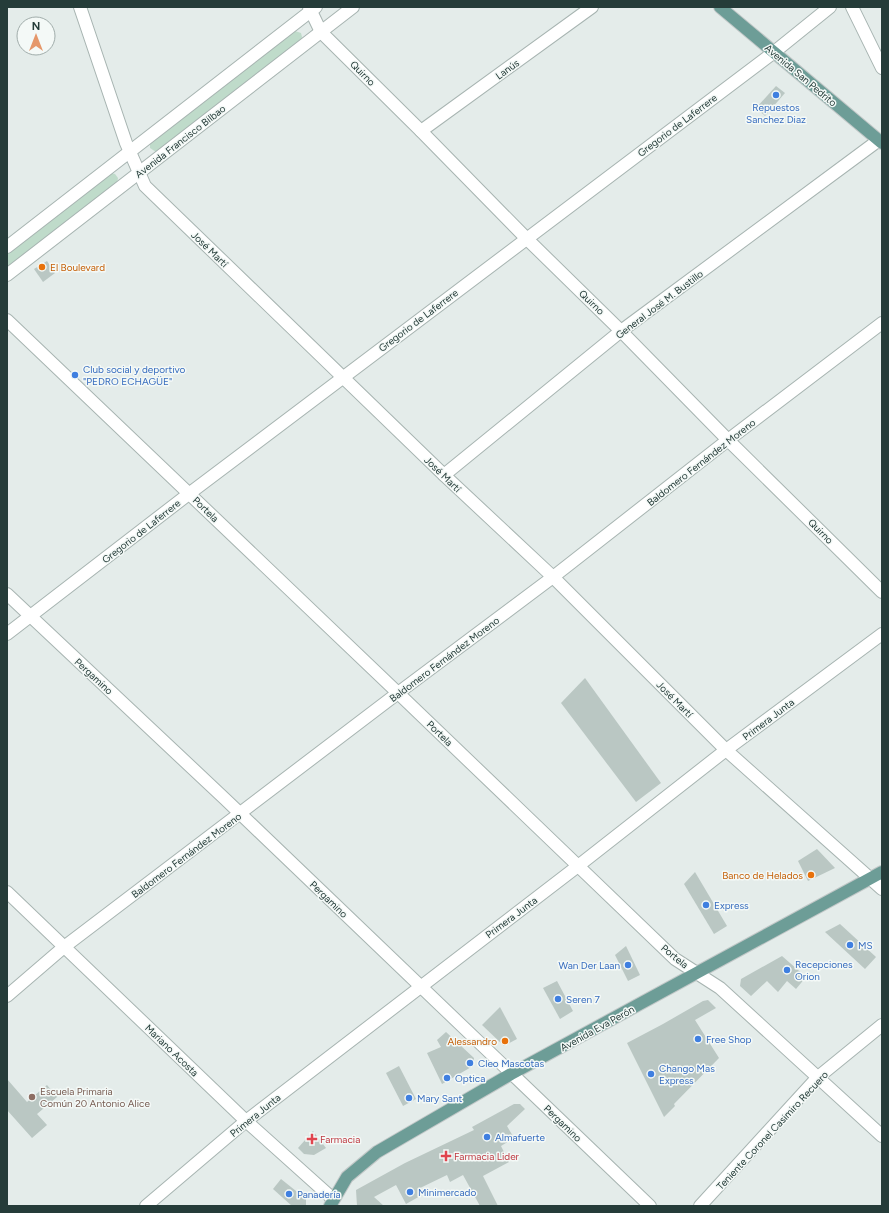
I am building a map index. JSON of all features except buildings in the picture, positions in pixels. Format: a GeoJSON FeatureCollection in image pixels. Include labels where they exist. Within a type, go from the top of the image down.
{"type":"FeatureCollection","features":[{"type":"Feature","properties":{"kind":"main road","name":"Avenida San Pedrito"},"geometry":{"type":"LineString","coordinates":[[720,7],[773,53],[880,141]]}},
{"type":"Feature","properties":{"kind":"main road","name":"Avenida Eva Perón"},"geometry":{"type":"LineString","coordinates":[[334,1204],[347,1177],[377,1152],[511,1074],[882,872]]}},
{"type":"Feature","properties":{"kind":"street","name":"José Martí"},"geometry":{"type":"LineString","coordinates":[[80,7],[130,152],[145,186],[444,475],[553,577],[726,750],[882,889]]}},
{"type":"Feature","properties":{"kind":"street","name":"Avenida Francisco Bilbao"},"geometry":{"type":"LineString","coordinates":[[7,275],[353,7]]}},
{"type":"Feature","properties":{"kind":"street","name":"Lanús"},"geometry":{"type":"LineString","coordinates":[[422,131],[592,7]]}},
{"type":"Feature","properties":{"kind":"street","name":"Gregorio de Laferrere"},"geometry":{"type":"LineString","coordinates":[[7,634],[526,238],[773,53],[830,7]]}},
{"type":"Feature","properties":{"kind":"street"},"geometry":{"type":"LineString","coordinates":[[852,7],[882,68]]}},
{"type":"Feature","properties":{"kind":"street"},"geometry":{"type":"LineString","coordinates":[[7,247],[312,8]]}},
{"type":"Feature","properties":{"kind":"street","name":"Quirno"},"geometry":{"type":"LineString","coordinates":[[312,8],[321,32],[422,131],[526,238],[622,331],[728,440],[882,592]]}},
{"type":"Feature","properties":{"kind":"street","name":"General José M. Bustillo"},"geometry":{"type":"LineString","coordinates":[[444,475],[622,331],[880,141]]}},
{"type":"Feature","properties":{"kind":"street","name":"Portela"},"geometry":{"type":"LineString","coordinates":[[7,320],[675,959],[720,988],[882,1136]]}},
{"type":"Feature","properties":{"kind":"street","name":"Baldomero Fernández Moreno"},"geometry":{"type":"LineString","coordinates":[[7,996],[64,947],[553,577],[728,440],[882,323]]}},
{"type":"Feature","properties":{"kind":"street","name":"Pergamino"},"geometry":{"type":"LineString","coordinates":[[7,594],[650,1206]]}},
{"type":"Feature","properties":{"kind":"street","name":"Primera Junta"},"geometry":{"type":"LineString","coordinates":[[146,1206],[246,1121],[578,866],[726,750],[882,634]]}},
{"type":"Feature","properties":{"kind":"street","name":"Mariano Acosta"},"geometry":{"type":"LineString","coordinates":[[7,892],[334,1204]]}},
{"type":"Feature","properties":{"kind":"street","name":"Teniente Coronel Casimiro Recuero"},"geometry":{"type":"LineString","coordinates":[[700,1206],[817,1078],[882,1025]]}},
{"type":"Feature","properties":{"kind":"green space"},"geometry":{"type":"Polygon","coordinates":[[[295,31],[301,33],[301,41],[156,152],[150,148],[150,143],[295,31]]]}},
{"type":"Feature","properties":{"kind":"green space"},"geometry":{"type":"Polygon","coordinates":[[[111,173],[115,174],[118,178],[117,183],[7,268],[7,253],[111,173]]]}},
{"type":"Feature","properties":{"kind":"place","name":"Repuestos Sanchez Diaz"},"geometry":{"type":"Point","coordinates":[776,95]}},
{"type":"Feature","properties":{"kind":"place","name":"El Boulevard"},"geometry":{"type":"Point","coordinates":[42,267]}},
{"type":"Feature","properties":{"kind":"place","name":"Club social y deportivo \"PEDRO ECHAGÜE\""},"geometry":{"type":"Point","coordinates":[75,375]}},
{"type":"Feature","properties":{"kind":"place","name":"Banco de Helados"},"geometry":{"type":"Point","coordinates":[811,875]}},
{"type":"Feature","properties":{"kind":"place","name":"Express"},"geometry":{"type":"Point","coordinates":[706,905]}},
{"type":"Feature","properties":{"kind":"place","name":"MS"},"geometry":{"type":"Point","coordinates":[850,945]}},
{"type":"Feature","properties":{"kind":"place","name":"Wan Der Laan"},"geometry":{"type":"Point","coordinates":[628,965]}},
{"type":"Feature","properties":{"kind":"place","name":"Recepciones Orion"},"geometry":{"type":"Point","coordinates":[787,970]}},
{"type":"Feature","properties":{"kind":"place","name":"Seren 7"},"geometry":{"type":"Point","coordinates":[558,999]}},
{"type":"Feature","properties":{"kind":"place","name":"Free Shop"},"geometry":{"type":"Point","coordinates":[698,1039]}},
{"type":"Feature","properties":{"kind":"place","name":"Alessandro"},"geometry":{"type":"Point","coordinates":[505,1041]}},
{"type":"Feature","properties":{"kind":"place","name":"Cleo Mascotas"},"geometry":{"type":"Point","coordinates":[470,1063]}},
{"type":"Feature","properties":{"kind":"place","name":"Chango Mas Express"},"geometry":{"type":"Point","coordinates":[651,1074]}},
{"type":"Feature","properties":{"kind":"place","name":"Optica"},"geometry":{"type":"Point","coordinates":[447,1078]}},
{"type":"Feature","properties":{"kind":"place","name":"Escuela Primaria Común 20 Antonio Alice"},"geometry":{"type":"Point","coordinates":[32,1097]}},
{"type":"Feature","properties":{"kind":"place","name":"Mary Sant"},"geometry":{"type":"Point","coordinates":[409,1098]}},
{"type":"Feature","properties":{"kind":"place","name":"Almafuerte"},"geometry":{"type":"Point","coordinates":[487,1137]}},
{"type":"Feature","properties":{"kind":"place","name":"Farmacia"},"geometry":{"type":"Point","coordinates":[312,1139]}},
{"type":"Feature","properties":{"kind":"place","name":"Farmacia Lider"},"geometry":{"type":"Point","coordinates":[446,1156]}},
{"type":"Feature","properties":{"kind":"place","name":"Minimercado"},"geometry":{"type":"Point","coordinates":[410,1192]}},
{"type":"Feature","properties":{"kind":"place","name":"Panadería"},"geometry":{"type":"Point","coordinates":[289,1194]}}]}
